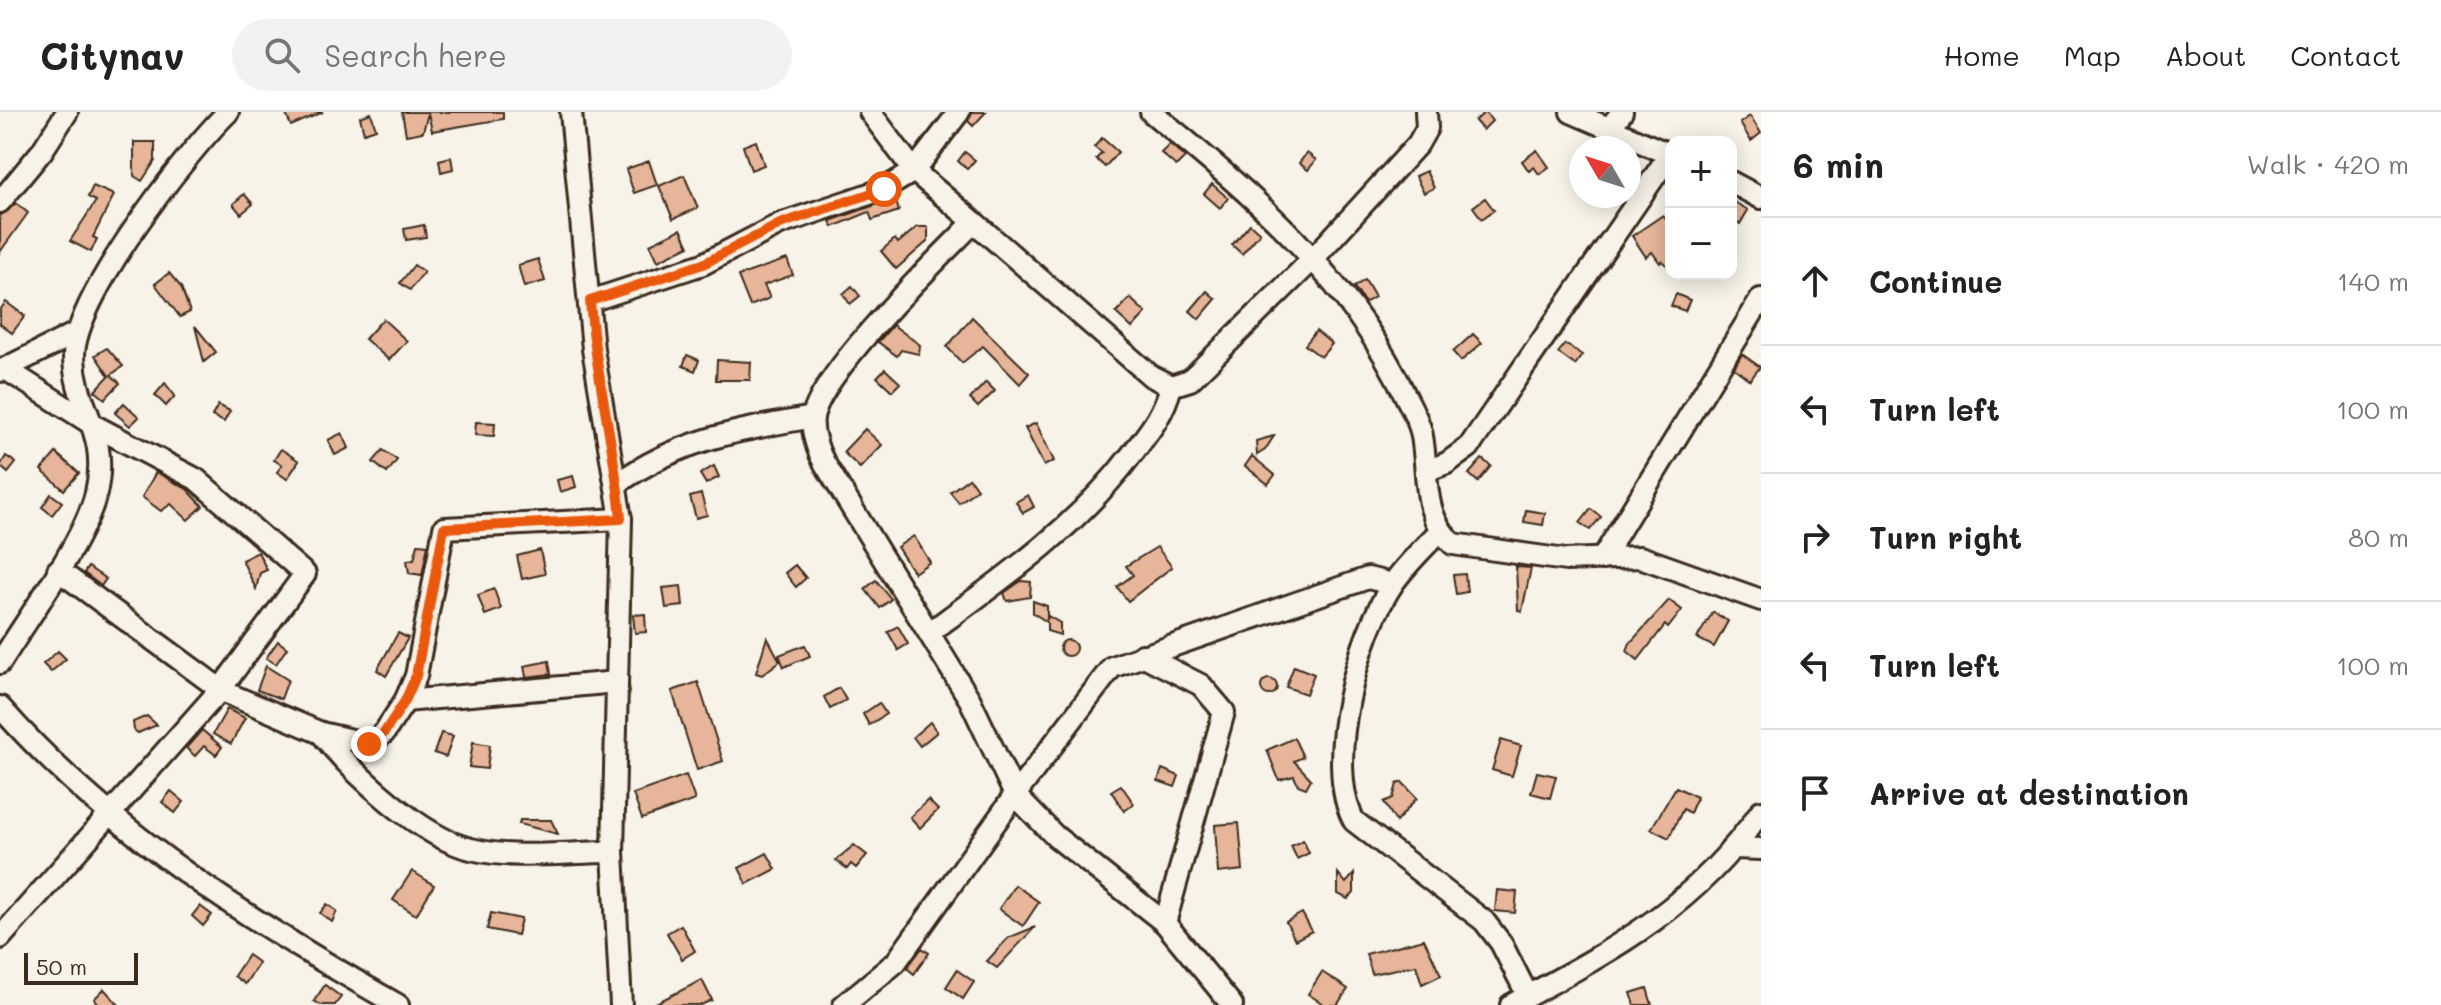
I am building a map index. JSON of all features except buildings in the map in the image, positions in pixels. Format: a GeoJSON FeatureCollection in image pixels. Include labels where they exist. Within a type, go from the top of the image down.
{"type":"FeatureCollection","features":[{"type":"Feature","properties":{"kind":"street"},"geometry":{"type":"LineString","coordinates":[[0,202],[42,151],[67,112]]}},
{"type":"Feature","properties":{"kind":"street"},"geometry":{"type":"LineString","coordinates":[[0,663],[58,570],[96,495],[100,464],[95,426],[79,387],[74,359],[76,333],[142,216],[228,112]]}},
{"type":"Feature","properties":{"kind":"street"},"geometry":{"type":"LineString","coordinates":[[571,112],[595,361],[618,483],[621,519],[613,852],[621,1005]]}},
{"type":"Feature","properties":{"kind":"street"},"geometry":{"type":"LineString","coordinates":[[870,112],[914,171],[1151,376],[1171,386],[1190,380],[1312,260],[1418,144],[1427,128],[1426,112]]}},
{"type":"Feature","properties":{"kind":"street"},"geometry":{"type":"LineString","coordinates":[[590,301],[703,264],[780,224],[884,189],[914,171],[959,112]]}},
{"type":"Feature","properties":{"kind":"street"},"geometry":{"type":"LineString","coordinates":[[1151,112],[1239,182],[1277,218],[1379,348],[1406,395],[1422,433],[1427,498],[1439,532],[1453,544],[1468,549],[1566,560],[1640,557],[1761,600]]}},
{"type":"Feature","properties":{"kind":"street"},"geometry":{"type":"LineString","coordinates":[[1571,112],[1665,153]]}},
{"type":"Feature","properties":{"kind":"street"},"geometry":{"type":"LineString","coordinates":[[1608,130],[1622,112]]}},
{"type":"Feature","properties":{"kind":"street"},"geometry":{"type":"LineString","coordinates":[[1426,471],[1447,463],[1469,447],[1665,162]]}},
{"type":"Feature","properties":{"kind":"street"},"geometry":{"type":"LineString","coordinates":[[1737,185],[1761,198]]}},
{"type":"Feature","properties":{"kind":"street"},"geometry":{"type":"LineString","coordinates":[[974,222],[867,334],[828,389],[813,417],[816,443],[825,464],[970,700],[1015,795],[1055,836],[1165,923],[1232,1005]]}},
{"type":"Feature","properties":{"kind":"street"},"geometry":{"type":"LineString","coordinates":[[1602,559],[1761,299]]}},
{"type":"Feature","properties":{"kind":"street"},"geometry":{"type":"LineString","coordinates":[[3,371],[76,333]]}},
{"type":"Feature","properties":{"kind":"street"},"geometry":{"type":"LineString","coordinates":[[0,938],[220,690],[301,583],[304,570],[196,479],[95,426],[3,371]]}},
{"type":"Feature","properties":{"kind":"street"},"geometry":{"type":"LineString","coordinates":[[930,632],[1051,543],[1082,514],[1159,419],[1171,386]]}},
{"type":"Feature","properties":{"kind":"street"},"geometry":{"type":"LineString","coordinates":[[618,483],[666,453],[695,442],[813,417]]}},
{"type":"Feature","properties":{"kind":"street"},"geometry":{"type":"LineString","coordinates":[[58,570],[220,690],[321,733],[369,744],[384,733],[405,701],[424,649],[444,528],[621,519]]}},
{"type":"Feature","properties":{"kind":"street"},"geometry":{"type":"LineString","coordinates":[[1439,532],[1392,584],[1365,641],[1347,711],[1345,803],[1354,821],[1484,921],[1501,943],[1519,1000],[1612,951],[1685,900],[1761,811]]}},
{"type":"Feature","properties":{"kind":"street"},"geometry":{"type":"LineString","coordinates":[[844,1005],[896,962],[1107,672],[1142,655],[1368,578],[1392,584]]}},
{"type":"Feature","properties":{"kind":"street"},"geometry":{"type":"LineString","coordinates":[[1142,655],[1201,685],[1224,712],[1165,923]]}},
{"type":"Feature","properties":{"kind":"street"},"geometry":{"type":"LineString","coordinates":[[405,701],[617,682]]}},
{"type":"Feature","properties":{"kind":"street"},"geometry":{"type":"LineString","coordinates":[[0,707],[61,773],[254,922],[398,1005]]}},
{"type":"Feature","properties":{"kind":"street"},"geometry":{"type":"LineString","coordinates":[[321,733],[352,770],[378,792],[460,846],[489,852],[613,852]]}},
{"type":"Feature","properties":{"kind":"street"},"geometry":{"type":"LineString","coordinates":[[1732,848],[1761,849]]}},
{"type":"Feature","properties":{"kind":"route"},"geometry":{"type":"LineString","coordinates":[[369,744],[384,733],[405,701],[416,676],[424,649],[444,528],[621,519],[618,483],[593,349],[590,301],[703,264],[780,224],[884,189]]}}]}
